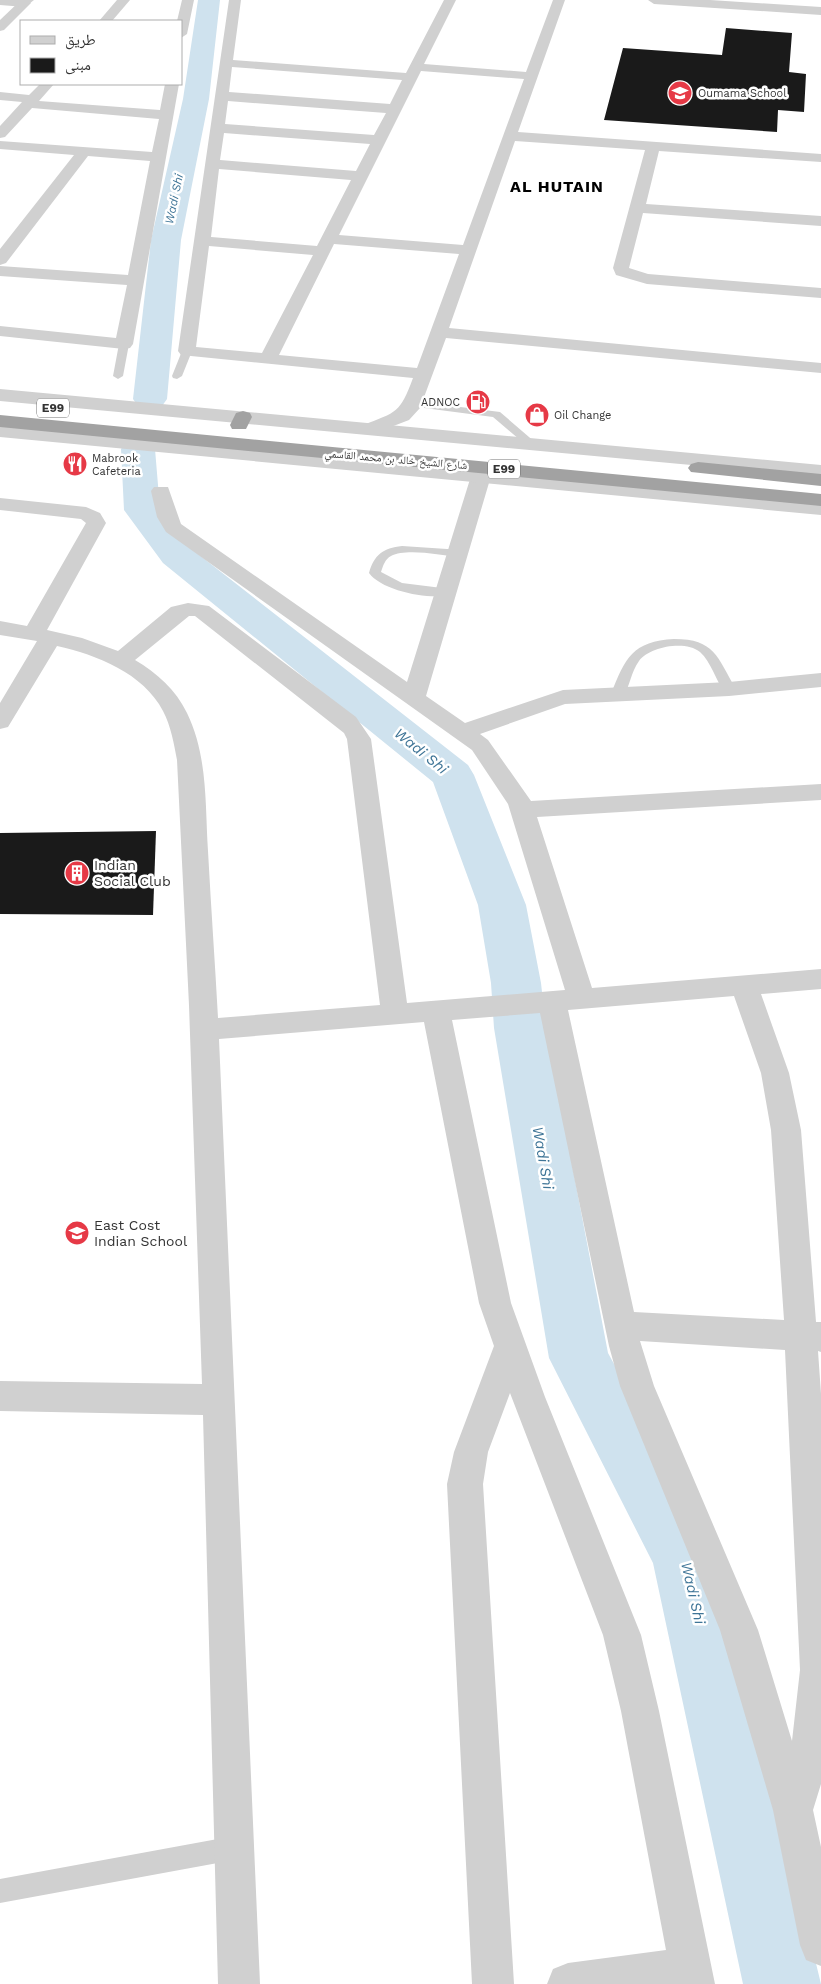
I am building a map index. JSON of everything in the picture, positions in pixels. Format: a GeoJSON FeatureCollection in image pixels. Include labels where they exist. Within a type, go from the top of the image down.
{"type":"FeatureCollection","features":[{"type":"Feature","properties":{"kind":"highway","name":"شارع الشيخ خالد بن محمد القاسمي"},"geometry":{"type":"LineString","coordinates":[[0,403],[198,421],[241,421],[697,464],[821,480]]}},
{"type":"Feature","properties":{"kind":"highway","name":"شارع الشيخ خالد بن محمد القاسمي"},"geometry":{"type":"LineString","coordinates":[[0,421],[187,439],[372,461],[821,500]]}},
{"type":"Feature","properties":{"kind":"street"},"geometry":{"type":"LineString","coordinates":[[106,20],[124,0]]}},
{"type":"Feature","properties":{"kind":"street"},"geometry":{"type":"LineString","coordinates":[[182,29],[188,0]]}},
{"type":"Feature","properties":{"kind":"street"},"geometry":{"type":"LineString","coordinates":[[235,0],[211,164],[203,241],[187,351],[424,374]]}},
{"type":"Feature","properties":{"kind":"street"},"geometry":{"type":"LineString","coordinates":[[268,359],[450,0]]}},
{"type":"Feature","properties":{"kind":"street"},"geometry":{"type":"LineString","coordinates":[[434,435],[419,424],[413,411],[413,404],[559,0]]}},
{"type":"Feature","properties":{"kind":"street"},"geometry":{"type":"LineString","coordinates":[[654,0],[821,11]]}},
{"type":"Feature","properties":{"kind":"street"},"geometry":{"type":"LineString","coordinates":[[0,1],[27,1]]}},
{"type":"Feature","properties":{"kind":"street"},"geometry":{"type":"LineString","coordinates":[[0,27],[27,1]]}},
{"type":"Feature","properties":{"kind":"street"},"geometry":{"type":"LineString","coordinates":[[227,63],[532,76]]}},
{"type":"Feature","properties":{"kind":"street"},"geometry":{"type":"LineString","coordinates":[[0,134],[46,85]]}},
{"type":"Feature","properties":{"kind":"street"},"geometry":{"type":"LineString","coordinates":[[0,331],[124,344],[172,85]]}},
{"type":"Feature","properties":{"kind":"street"},"geometry":{"type":"LineString","coordinates":[[0,96],[30,101],[166,115]]}},
{"type":"Feature","properties":{"kind":"street"},"geometry":{"type":"LineString","coordinates":[[221,96],[395,109]]}},
{"type":"Feature","properties":{"kind":"street"},"geometry":{"type":"LineString","coordinates":[[216,128],[379,140]]}},
{"type":"Feature","properties":{"kind":"street"},"geometry":{"type":"LineString","coordinates":[[510,136],[821,158]]}},
{"type":"Feature","properties":{"kind":"street"},"geometry":{"type":"LineString","coordinates":[[0,145],[159,157]]}},
{"type":"Feature","properties":{"kind":"street"},"geometry":{"type":"LineString","coordinates":[[653,147],[622,272],[627,275],[647,279],[821,293]]}},
{"type":"Feature","properties":{"kind":"street"},"geometry":{"type":"LineString","coordinates":[[0,260],[84,152]]}},
{"type":"Feature","properties":{"kind":"street"},"geometry":{"type":"LineString","coordinates":[[211,164],[361,176]]}},
{"type":"Feature","properties":{"kind":"street"},"geometry":{"type":"LineString","coordinates":[[638,208],[821,221]]}},
{"type":"Feature","properties":{"kind":"street"},"geometry":{"type":"LineString","coordinates":[[9,223],[28,224]]}},
{"type":"Feature","properties":{"kind":"street"},"geometry":{"type":"LineString","coordinates":[[203,241],[469,250]]}},
{"type":"Feature","properties":{"kind":"street"},"geometry":{"type":"LineString","coordinates":[[0,271],[136,281]]}},
{"type":"Feature","properties":{"kind":"street"},"geometry":{"type":"LineString","coordinates":[[440,332],[821,368]]}},
{"type":"Feature","properties":{"kind":"street"},"geometry":{"type":"LineString","coordinates":[[0,394],[241,421],[370,429],[530,443],[697,464],[821,471]]}},
{"type":"Feature","properties":{"kind":"street"},"geometry":{"type":"LineString","coordinates":[[370,429],[397,419],[413,404]]}},
{"type":"Feature","properties":{"kind":"street"},"geometry":{"type":"LineString","coordinates":[[0,430],[372,461],[481,476],[821,509]]}},
{"type":"Feature","properties":{"kind":"street"},"geometry":{"type":"LineString","coordinates":[[414,696],[481,476]]}},
{"type":"Feature","properties":{"kind":"street"},"geometry":{"type":"LineString","coordinates":[[161,492],[167,517],[173,528],[414,696],[480,745],[520,803],[567,1001],[621,1326],[637,1386],[739,1630],[793,1810],[821,1945]]}},
{"type":"Feature","properties":{"kind":"street"},"geometry":{"type":"LineString","coordinates":[[0,504],[86,514],[93,517],[96,523],[0,722]]}},
{"type":"Feature","properties":{"kind":"street"},"geometry":{"type":"LineString","coordinates":[[121,660],[179,612],[188,609],[201,611],[348,722],[355,730],[359,739],[395,1015]]}},
{"type":"Feature","properties":{"kind":"street"},"geometry":{"type":"LineString","coordinates":[[0,628],[91,648],[121,660],[160,689],[176,713],[186,749],[193,799],[204,1030],[239,1984]]}},
{"type":"Feature","properties":{"kind":"street"},"geometry":{"type":"LineString","coordinates":[[462,732],[564,697],[729,689],[821,681]]}},
{"type":"Feature","properties":{"kind":"street"},"geometry":{"type":"LineString","coordinates":[[522,810],[821,792]]}},
{"type":"Feature","properties":{"kind":"street"},"geometry":{"type":"LineString","coordinates":[[204,1030],[821,979]]}},
{"type":"Feature","properties":{"kind":"street"},"geometry":{"type":"LineString","coordinates":[[744,986],[775,1073],[786,1130],[811,1336],[818,1596],[818,1705],[805,1775],[793,1810]]}},
{"type":"Feature","properties":{"kind":"street"},"geometry":{"type":"LineString","coordinates":[[450,1011],[495,1303],[622,1635],[640,1711],[693,1976],[568,1984]]}},
{"type":"Feature","properties":{"kind":"street"},"geometry":{"type":"LineString","coordinates":[[621,1326],[811,1336]]}},
{"type":"Feature","properties":{"kind":"street"},"geometry":{"type":"LineString","coordinates":[[493,1984],[465,1484],[471,1452],[510,1346]]}},
{"type":"Feature","properties":{"kind":"street"},"geometry":{"type":"LineString","coordinates":[[0,1396],[219,1400]]}},
{"type":"Feature","properties":{"kind":"lane"},"geometry":{"type":"LineString","coordinates":[[118,376],[124,344]]}},
{"type":"Feature","properties":{"kind":"lane"},"geometry":{"type":"LineString","coordinates":[[177,376],[187,351]]}},
{"type":"Feature","properties":{"kind":"lane"},"geometry":{"type":"LineString","coordinates":[[413,404],[496,414],[530,443]]}},
{"type":"Feature","properties":{"kind":"lane"},"geometry":{"type":"LineString","coordinates":[[446,592],[398,587],[382,581],[375,573],[378,564],[386,554],[398,550],[458,553]]}},
{"type":"Feature","properties":{"kind":"lane"},"geometry":{"type":"LineString","coordinates":[[618,694],[630,662],[642,648],[663,643],[689,643],[704,650],[729,689]]}},
{"type":"Feature","properties":{"kind":"lane"},"geometry":{"type":"LineString","coordinates":[[0,1891],[234,1848]]}},
{"type":"Feature","properties":{"kind":"building"},"geometry":{"type":"Polygon","coordinates":[[[726,28],[792,33],[789,72],[806,74],[804,112],[778,110],[777,132],[604,120],[623,48],[722,55],[726,28]]]}},
{"type":"Feature","properties":{"kind":"building","name":"Indian Social Club"},"geometry":{"type":"Polygon","coordinates":[[[156,831],[153,915],[0,914],[0,833],[156,831]]]}},
{"type":"Feature","properties":{"kind":"waterway","name":"Wadi Shi"},"geometry":{"type":"LineString","coordinates":[[150,399],[166,240],[196,99],[209,0]]}},
{"type":"Feature","properties":{"kind":"waterway","name":"Wadi Shi"},"geometry":{"type":"LineString","coordinates":[[138,449],[142,510],[176,555],[452,775],[502,905],[516,983],[520,1028],[579,1358],[684,1556],[782,1984]]}},
{"type":"Feature","properties":{"kind":"place","name":"Oumama School"},"geometry":{"type":"Point","coordinates":[680,93]}},
{"type":"Feature","properties":{"kind":"place","name":"ADNOC"},"geometry":{"type":"Point","coordinates":[478,402]}},
{"type":"Feature","properties":{"kind":"place","name":"Oil Change"},"geometry":{"type":"Point","coordinates":[537,415]}},
{"type":"Feature","properties":{"kind":"place","name":"Mabrook Cafeteria"},"geometry":{"type":"Point","coordinates":[75,464]}},
{"type":"Feature","properties":{"kind":"place","name":"Indian Social Club"},"geometry":{"type":"Point","coordinates":[77,873]}},
{"type":"Feature","properties":{"kind":"place","name":"East Cost Indian School"},"geometry":{"type":"Point","coordinates":[77,1233]}},
{"type":"Feature","properties":{"kind":"district","name":"AL HUTAIN"},"geometry":{"type":"Point","coordinates":[557,186]}}]}
